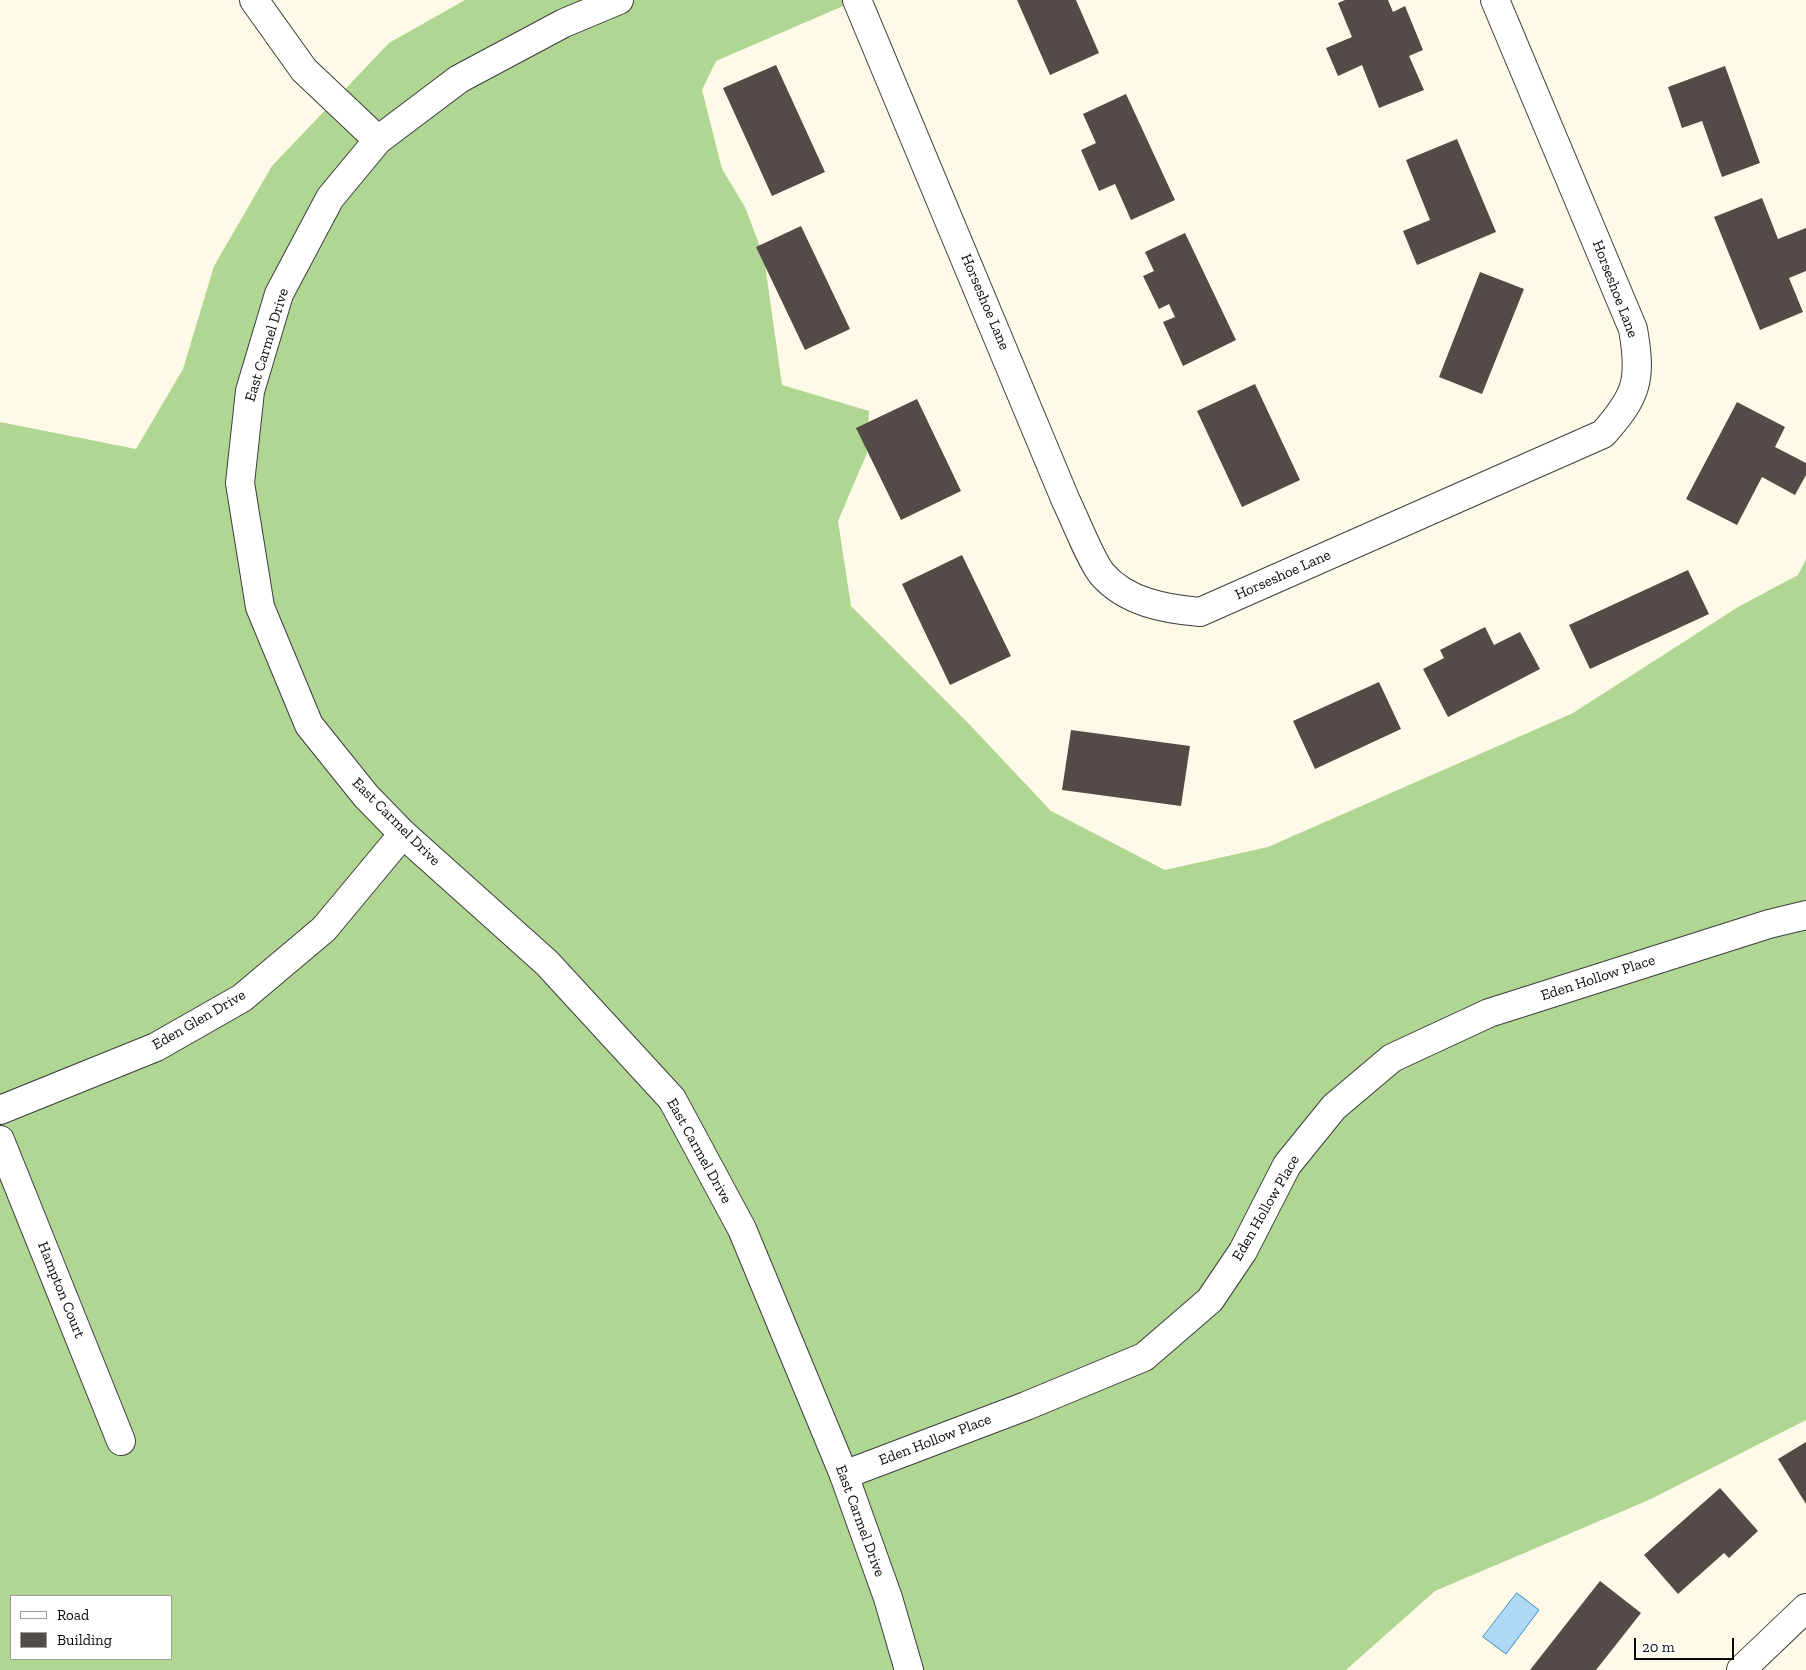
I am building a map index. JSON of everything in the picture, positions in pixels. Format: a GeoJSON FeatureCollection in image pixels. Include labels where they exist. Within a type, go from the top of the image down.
{"type":"FeatureCollection","features":[{"type":"Feature","properties":{"kind":"street"},"geometry":{"type":"LineString","coordinates":[[254,0],[304,70],[378,140]]}},
{"type":"Feature","properties":{"kind":"street","name":"East Carmel Drive"},"geometry":{"type":"LineString","coordinates":[[619,0],[564,23],[459,78],[378,140],[330,198],[279,294],[250,391],[240,483],[260,607],[309,725],[366,796],[403,834],[547,963],[672,1099],[742,1229],[844,1475],[888,1598],[909,1670]]}},
{"type":"Feature","properties":{"kind":"street","name":"Horseshoe Lane"},"geometry":{"type":"LineString","coordinates":[[857,0],[1066,501],[1101,573],[1122,592],[1162,608],[1200,612],[1603,434],[1620,416],[1633,392],[1639,362],[1634,329],[1495,0]]}},
{"type":"Feature","properties":{"kind":"street","name":"Eden Glen Drive"},"geometry":{"type":"LineString","coordinates":[[0,1110],[156,1047],[242,998],[324,929],[403,834]]}},
{"type":"Feature","properties":{"kind":"street","name":"Eden Hollow Place"},"geometry":{"type":"LineString","coordinates":[[844,1475],[1026,1406],[1144,1357],[1210,1300],[1243,1251],[1288,1165],[1334,1107],[1392,1058],[1489,1013],[1768,924],[1806,915]]}},
{"type":"Feature","properties":{"kind":"street","name":"Hampton Court"},"geometry":{"type":"LineString","coordinates":[[0,1140],[121,1441]]}},
{"type":"Feature","properties":{"kind":"street"},"geometry":{"type":"LineString","coordinates":[[1741,1670],[1806,1608]]}},
{"type":"Feature","properties":{"kind":"green space"},"geometry":{"type":"Polygon","coordinates":[[[465,0],[857,0],[716,61],[702,90],[722,169],[745,207],[764,257],[782,385],[869,411],[867,453],[838,521],[851,606],[970,725],[1051,811],[1165,870],[1268,847],[1573,713],[1738,607],[1798,575],[1806,559],[1806,1420],[1651,1499],[1435,1591],[1346,1670],[0,1670],[0,422],[136,449],[183,369],[214,266],[272,166],[389,43],[465,0]]]}},
{"type":"Feature","properties":{"kind":"water"},"geometry":{"type":"Polygon","coordinates":[[[1517,1593],[1539,1610],[1506,1654],[1483,1637],[1517,1593]]]}},
{"type":"Feature","properties":{"kind":"building"},"geometry":{"type":"Polygon","coordinates":[[[1017,0],[1076,0],[1099,53],[1050,75],[1017,0]]]}},
{"type":"Feature","properties":{"kind":"building"},"geometry":{"type":"Polygon","coordinates":[[[1345,0],[1388,0],[1393,12],[1405,6],[1423,50],[1409,56],[1424,90],[1379,108],[1362,65],[1338,76],[1326,48],[1352,37],[1338,3],[1345,0]]]}},
{"type":"Feature","properties":{"kind":"building"},"geometry":{"type":"Polygon","coordinates":[[[776,65],[825,172],[772,196],[723,88],[776,65]]]}},
{"type":"Feature","properties":{"kind":"building"},"geometry":{"type":"Polygon","coordinates":[[[1725,66],[1760,163],[1722,177],[1702,121],[1682,128],[1668,87],[1725,66]]]}},
{"type":"Feature","properties":{"kind":"building"},"geometry":{"type":"Polygon","coordinates":[[[1126,94],[1175,200],[1131,220],[1115,184],[1099,191],[1081,150],[1096,143],[1083,114],[1126,94]]]}},
{"type":"Feature","properties":{"kind":"building"},"geometry":{"type":"Polygon","coordinates":[[[1457,139],[1496,232],[1417,265],[1403,231],[1430,220],[1406,160],[1457,139]]]}},
{"type":"Feature","properties":{"kind":"building"},"geometry":{"type":"Polygon","coordinates":[[[1762,198],[1778,239],[1806,228],[1806,271],[1789,278],[1803,312],[1760,330],[1714,217],[1762,198]]]}},
{"type":"Feature","properties":{"kind":"building"},"geometry":{"type":"Polygon","coordinates":[[[801,226],[850,329],[805,350],[756,247],[801,226]]]}},
{"type":"Feature","properties":{"kind":"building"},"geometry":{"type":"Polygon","coordinates":[[[1185,233],[1236,340],[1183,366],[1163,322],[1175,317],[1169,304],[1159,309],[1143,276],[1154,271],[1145,252],[1185,233]]]}},
{"type":"Feature","properties":{"kind":"building"},"geometry":{"type":"Polygon","coordinates":[[[1480,272],[1524,289],[1482,394],[1439,377],[1480,272]]]}},
{"type":"Feature","properties":{"kind":"building"},"geometry":{"type":"Polygon","coordinates":[[[1255,384],[1300,480],[1242,507],[1197,411],[1255,384]]]}},
{"type":"Feature","properties":{"kind":"building"},"geometry":{"type":"Polygon","coordinates":[[[917,399],[961,491],[901,520],[856,428],[917,399]]]}},
{"type":"Feature","properties":{"kind":"building"},"geometry":{"type":"Polygon","coordinates":[[[1737,402],[1785,427],[1775,447],[1806,463],[1806,475],[1795,495],[1762,477],[1737,525],[1686,499],[1737,402]]]}},
{"type":"Feature","properties":{"kind":"building"},"geometry":{"type":"Polygon","coordinates":[[[962,555],[1011,656],[950,685],[902,584],[962,555]]]}},
{"type":"Feature","properties":{"kind":"building"},"geometry":{"type":"Polygon","coordinates":[[[1688,570],[1709,614],[1590,669],[1569,625],[1688,570]]]}},
{"type":"Feature","properties":{"kind":"building"},"geometry":{"type":"Polygon","coordinates":[[[1485,627],[1494,645],[1520,632],[1540,669],[1448,717],[1423,669],[1444,658],[1440,650],[1485,627]]]}},
{"type":"Feature","properties":{"kind":"building"},"geometry":{"type":"Polygon","coordinates":[[[1379,682],[1401,729],[1315,769],[1293,721],[1379,682]]]}},
{"type":"Feature","properties":{"kind":"building"},"geometry":{"type":"Polygon","coordinates":[[[1071,730],[1190,746],[1181,806],[1062,790],[1071,730]]]}},
{"type":"Feature","properties":{"kind":"building"},"geometry":{"type":"Polygon","coordinates":[[[1806,1442],[1806,1504],[1778,1459],[1806,1442]]]}},
{"type":"Feature","properties":{"kind":"building"},"geometry":{"type":"Polygon","coordinates":[[[1720,1488],[1758,1531],[1729,1558],[1724,1553],[1678,1594],[1644,1555],[1720,1488]]]}},
{"type":"Feature","properties":{"kind":"building"},"geometry":{"type":"Polygon","coordinates":[[[1600,1581],[1641,1613],[1596,1670],[1530,1670],[1600,1581]]]}}]}
